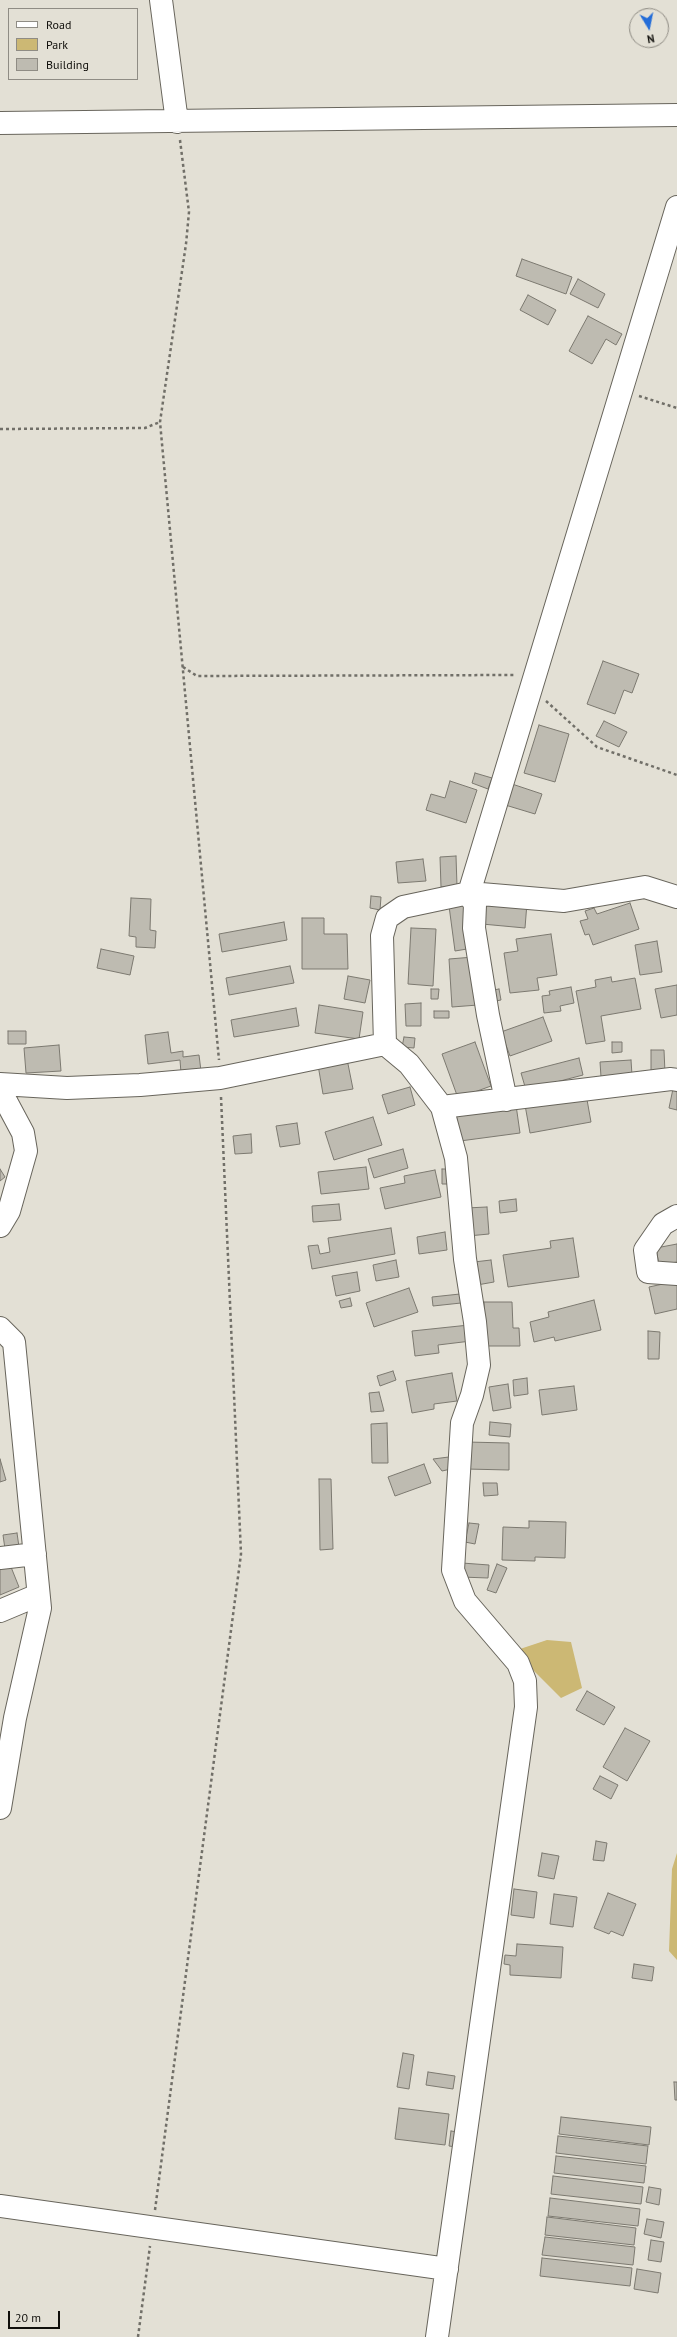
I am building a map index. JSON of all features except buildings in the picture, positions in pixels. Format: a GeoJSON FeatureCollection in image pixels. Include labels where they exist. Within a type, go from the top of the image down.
{"type":"FeatureCollection","features":[{"type":"Feature","properties":{"kind":"street"},"geometry":{"type":"LineString","coordinates":[[161,0],[177,122]]}},
{"type":"Feature","properties":{"kind":"street"},"geometry":{"type":"LineString","coordinates":[[0,123],[677,115]]}},
{"type":"Feature","properties":{"kind":"street"},"geometry":{"type":"LineString","coordinates":[[506,1100],[488,1015],[474,928],[475,905],[469,893],[677,207]]}},
{"type":"Feature","properties":{"kind":"street"},"geometry":{"type":"LineString","coordinates":[[437,2337],[526,1706],[525,1681],[518,1663],[465,1601],[453,1570],[462,1423],[472,1395],[479,1365],[475,1322],[465,1259],[456,1158],[442,1108],[409,1064],[385,1044],[382,936],[387,918],[403,907],[469,893],[564,901],[645,887],[677,897]]}},
{"type":"Feature","properties":{"kind":"street"},"geometry":{"type":"LineString","coordinates":[[0,1084],[67,1088],[140,1085],[220,1078],[385,1044]]}},
{"type":"Feature","properties":{"kind":"street"},"geometry":{"type":"LineString","coordinates":[[442,1108],[671,1079],[677,1080]]}},
{"type":"Feature","properties":{"kind":"street"},"geometry":{"type":"LineString","coordinates":[[0,1090],[23,1133],[26,1151],[9,1211],[0,1226]]}},
{"type":"Feature","properties":{"kind":"street"},"geometry":{"type":"LineString","coordinates":[[677,1216],[664,1224],[645,1250],[648,1272],[677,1274]]}},
{"type":"Feature","properties":{"kind":"street"},"geometry":{"type":"LineString","coordinates":[[0,1328],[14,1342],[40,1608],[15,1718],[0,1808]]}},
{"type":"Feature","properties":{"kind":"street"},"geometry":{"type":"LineString","coordinates":[[0,1558],[34,1554]]}},
{"type":"Feature","properties":{"kind":"street"},"geometry":{"type":"LineString","coordinates":[[0,1611],[38,1595]]}},
{"type":"Feature","properties":{"kind":"street"},"geometry":{"type":"LineString","coordinates":[[0,2206],[447,2269]]}},
{"type":"Feature","properties":{"kind":"path"},"geometry":{"type":"LineString","coordinates":[[138,2337],[241,1554],[220,1078],[160,422],[186,244],[189,212],[177,122]]}},
{"type":"Feature","properties":{"kind":"path"},"geometry":{"type":"LineString","coordinates":[[621,391],[677,408]]}},
{"type":"Feature","properties":{"kind":"path"},"geometry":{"type":"LineString","coordinates":[[0,429],[146,428],[160,422]]}},
{"type":"Feature","properties":{"kind":"path"},"geometry":{"type":"LineString","coordinates":[[183,667],[196,676],[532,682],[596,747],[677,776]]}},
{"type":"Feature","properties":{"kind":"green space"},"geometry":{"type":"Polygon","coordinates":[[[547,1640],[571,1642],[582,1688],[561,1698],[514,1651],[547,1640]]]}},
{"type":"Feature","properties":{"kind":"green space"},"geometry":{"type":"Polygon","coordinates":[[[677,1853],[677,1960],[669,1951],[672,1869],[677,1853]]]}}]}
